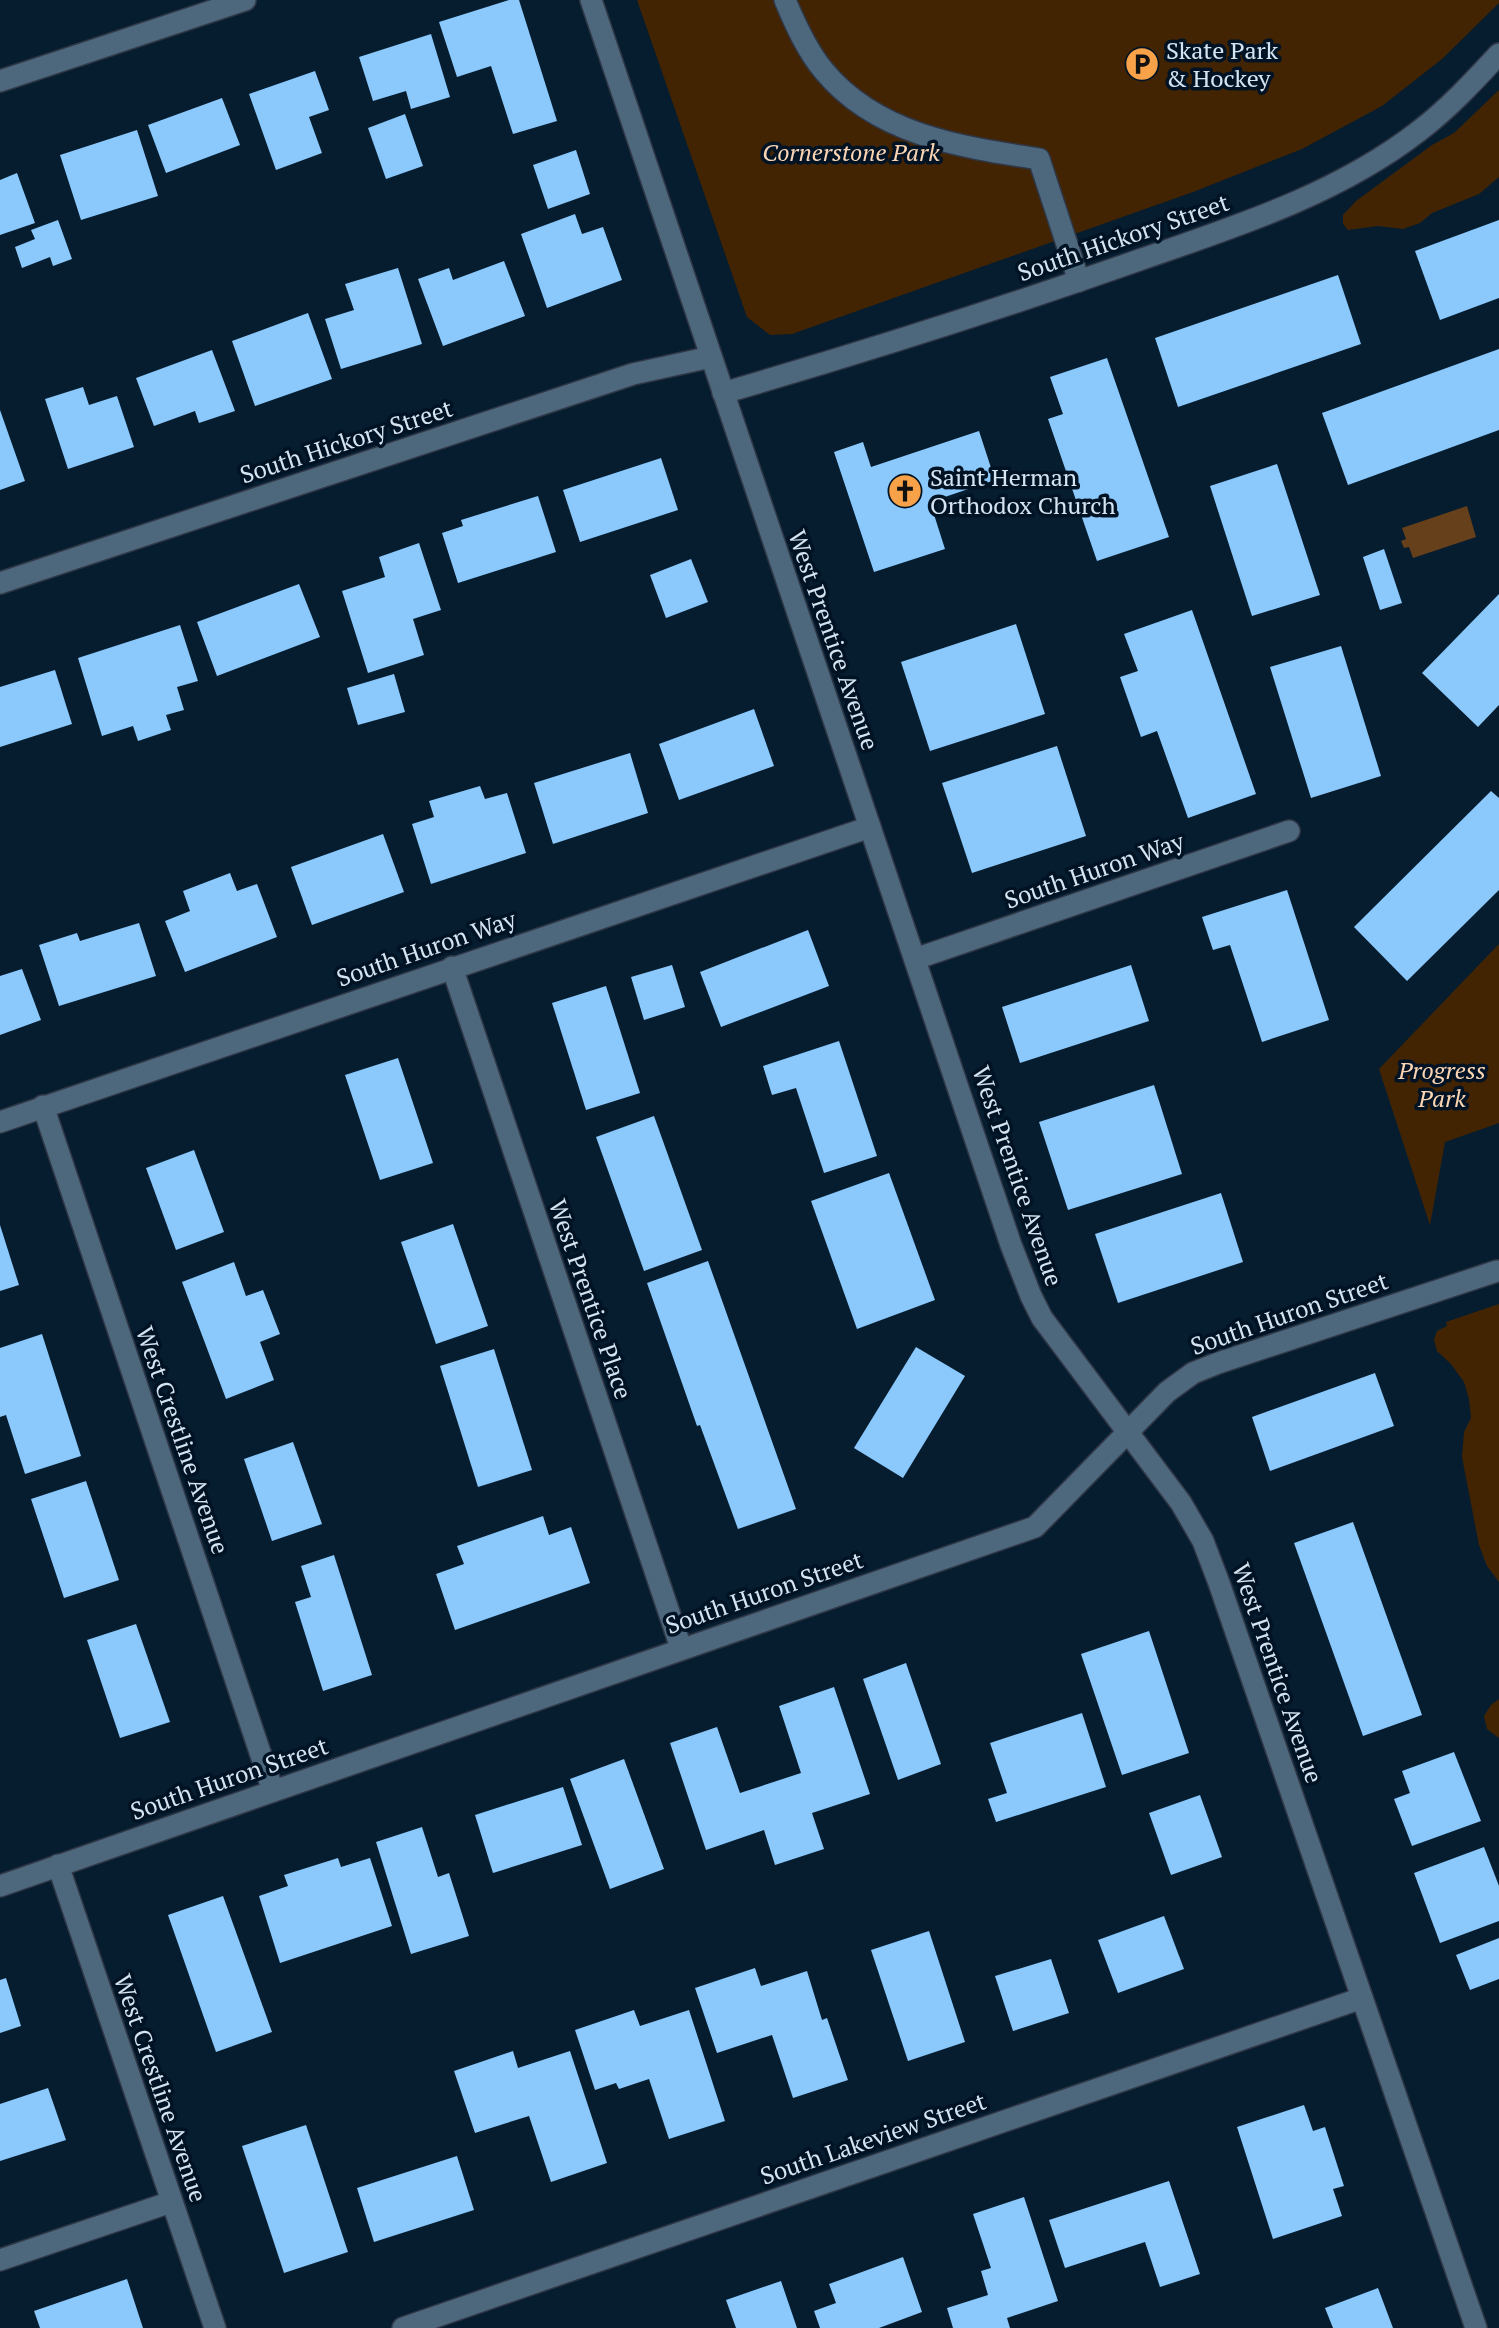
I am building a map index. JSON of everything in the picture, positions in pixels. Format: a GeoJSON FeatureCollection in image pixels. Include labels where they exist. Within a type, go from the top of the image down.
{"type":"FeatureCollection","features":[{"type":"Feature","properties":{"kind":"street"},"geometry":{"type":"LineString","coordinates":[[0,80],[244,0]]}},
{"type":"Feature","properties":{"kind":"street","name":"West Prentice Avenue"},"geometry":{"type":"LineString","coordinates":[[591,0],[1011,1245],[1031,1296],[1052,1332],[1181,1503],[1210,1556],[1476,2328]]}},
{"type":"Feature","properties":{"kind":"street"},"geometry":{"type":"LineString","coordinates":[[785,0],[809,50],[822,69],[840,89],[873,114],[908,130],[940,140],[975,149],[1038,159],[1079,282]]}},
{"type":"Feature","properties":{"kind":"street","name":"South Hickory Street"},"geometry":{"type":"LineString","coordinates":[[723,393],[848,358],[1079,282],[1303,198],[1353,173],[1419,131],[1468,88],[1499,54]]}},
{"type":"Feature","properties":{"kind":"street","name":"South Hickory Street"},"geometry":{"type":"LineString","coordinates":[[0,583],[634,374],[711,357]]}},
{"type":"Feature","properties":{"kind":"street","name":"South Huron Way"},"geometry":{"type":"LineString","coordinates":[[0,1122],[43,1105],[870,827]]}},
{"type":"Feature","properties":{"kind":"street","name":"South Huron Way"},"geometry":{"type":"LineString","coordinates":[[915,959],[1289,831]]}},
{"type":"Feature","properties":{"kind":"street","name":"West Prentice Place"},"geometry":{"type":"LineString","coordinates":[[452,967],[681,1648]]}},
{"type":"Feature","properties":{"kind":"street","name":"West Crestline Avenue"},"geometry":{"type":"LineString","coordinates":[[43,1105],[273,1791]]}},
{"type":"Feature","properties":{"kind":"street","name":"South Huron Street"},"geometry":{"type":"LineString","coordinates":[[0,1886],[1035,1527],[1167,1392],[1193,1373],[1497,1271]]}},
{"type":"Feature","properties":{"kind":"street","name":"West Crestline Avenue"},"geometry":{"type":"LineString","coordinates":[[58,1865],[215,2328]]}},
{"type":"Feature","properties":{"kind":"street","name":"South Lakeview Street"},"geometry":{"type":"LineString","coordinates":[[402,2328],[1362,1998]]}},
{"type":"Feature","properties":{"kind":"street"},"geometry":{"type":"LineString","coordinates":[[0,2260],[171,2202]]}},
{"type":"Feature","properties":{"kind":"green space","name":"Cornerstone Park"},"geometry":{"type":"Polygon","coordinates":[[[637,0],[1499,0],[1499,3],[1442,59],[1382,106],[1302,149],[1193,192],[792,334],[770,335],[747,317],[637,0]]]}},
{"type":"Feature","properties":{"kind":"green space"},"geometry":{"type":"Polygon","coordinates":[[[1499,90],[1499,177],[1479,194],[1432,213],[1420,223],[1403,229],[1378,226],[1348,230],[1343,224],[1343,215],[1356,201],[1432,145],[1454,133],[1499,90]]]}},
{"type":"Feature","properties":{"kind":"green space","name":"Progress Park"},"geometry":{"type":"Polygon","coordinates":[[[1499,944],[1499,1123],[1445,1142],[1430,1225],[1379,1069],[1499,944]]]}},
{"type":"Feature","properties":{"kind":"green space"},"geometry":{"type":"Polygon","coordinates":[[[1499,1304],[1499,1582],[1487,1566],[1479,1545],[1462,1457],[1464,1432],[1471,1418],[1469,1399],[1464,1382],[1437,1351],[1434,1340],[1437,1331],[1447,1326],[1446,1322],[1499,1304]]]}},
{"type":"Feature","properties":{"kind":"green space"},"geometry":{"type":"Polygon","coordinates":[[[1499,1699],[1499,1738],[1487,1729],[1484,1716],[1499,1699]]]}},
{"type":"Feature","properties":{"kind":"shaded area"},"geometry":{"type":"Polygon","coordinates":[[[1467,506],[1476,537],[1413,558],[1409,547],[1404,548],[1401,541],[1406,539],[1402,528],[1467,506]]]}},
{"type":"Feature","properties":{"kind":"building"},"geometry":{"type":"Polygon","coordinates":[[[509,0],[519,0],[557,121],[513,134],[491,66],[457,77],[439,22],[509,0]]]}},
{"type":"Feature","properties":{"kind":"building"},"geometry":{"type":"Polygon","coordinates":[[[431,34],[450,97],[411,109],[406,91],[373,101],[359,57],[431,34]]]}},
{"type":"Feature","properties":{"kind":"building"},"geometry":{"type":"Polygon","coordinates":[[[315,71],[329,110],[309,117],[322,153],[276,170],[249,94],[315,71]]]}},
{"type":"Feature","properties":{"kind":"building"},"geometry":{"type":"Polygon","coordinates":[[[222,98],[240,145],[166,173],[148,125],[222,98]]]}},
{"type":"Feature","properties":{"kind":"building"},"geometry":{"type":"Polygon","coordinates":[[[405,114],[423,166],[386,179],[368,128],[405,114]]]}},
{"type":"Feature","properties":{"kind":"building"},"geometry":{"type":"Polygon","coordinates":[[[137,130],[158,196],[81,220],[60,155],[137,130]]]}},
{"type":"Feature","properties":{"kind":"building"},"geometry":{"type":"Polygon","coordinates":[[[576,150],[590,194],[548,209],[533,165],[576,150]]]}},
{"type":"Feature","properties":{"kind":"building"},"geometry":{"type":"Polygon","coordinates":[[[17,173],[35,223],[0,235],[0,180],[17,173]]]}},
{"type":"Feature","properties":{"kind":"building"},"geometry":{"type":"Polygon","coordinates":[[[575,214],[582,234],[603,227],[622,280],[547,308],[521,234],[575,214]]]}},
{"type":"Feature","properties":{"kind":"building"},"geometry":{"type":"Polygon","coordinates":[[[58,220],[72,259],[53,266],[50,257],[22,268],[15,247],[35,239],[31,230],[58,220]]]}},
{"type":"Feature","properties":{"kind":"building"},"geometry":{"type":"Polygon","coordinates":[[[1499,220],[1499,298],[1440,320],[1415,251],[1499,220]]]}},
{"type":"Feature","properties":{"kind":"building"},"geometry":{"type":"Polygon","coordinates":[[[504,261],[525,316],[443,346],[418,279],[449,268],[453,280],[504,261]]]}},
{"type":"Feature","properties":{"kind":"building"},"geometry":{"type":"Polygon","coordinates":[[[398,268],[422,344],[341,369],[325,319],[354,310],[345,284],[398,268]]]}},
{"type":"Feature","properties":{"kind":"building"},"geometry":{"type":"Polygon","coordinates":[[[1338,275],[1361,344],[1178,407],[1155,338],[1338,275]]]}},
{"type":"Feature","properties":{"kind":"building"},"geometry":{"type":"Polygon","coordinates":[[[308,313],[332,379],[255,406],[232,341],[308,313]]]}},
{"type":"Feature","properties":{"kind":"building"},"geometry":{"type":"Polygon","coordinates":[[[1499,349],[1499,430],[1348,485],[1322,413],[1499,349]]]}},
{"type":"Feature","properties":{"kind":"building"},"geometry":{"type":"Polygon","coordinates":[[[212,350],[235,411],[199,423],[195,411],[154,426],[136,378],[212,350]]]}},
{"type":"Feature","properties":{"kind":"building"},"geometry":{"type":"Polygon","coordinates":[[[1107,358],[1169,537],[1097,561],[1048,419],[1063,414],[1050,377],[1107,358]]]}},
{"type":"Feature","properties":{"kind":"building"},"geometry":{"type":"Polygon","coordinates":[[[83,387],[89,405],[117,396],[134,447],[68,469],[45,399],[83,387]]]}},
{"type":"Feature","properties":{"kind":"building"},"geometry":{"type":"Polygon","coordinates":[[[0,410],[25,481],[0,490],[0,410]]]}},
{"type":"Feature","properties":{"kind":"building","name":"Saint Herman Orthodox Church"},"geometry":{"type":"Polygon","coordinates":[[[979,431],[995,480],[930,502],[945,549],[874,572],[834,452],[863,442],[871,467],[979,431]]]}},
{"type":"Feature","properties":{"kind":"building"},"geometry":{"type":"Polygon","coordinates":[[[661,458],[678,510],[580,542],[563,490],[661,458]]]}},
{"type":"Feature","properties":{"kind":"building"},"geometry":{"type":"Polygon","coordinates":[[[1277,464],[1320,595],[1252,616],[1210,486],[1277,464]]]}},
{"type":"Feature","properties":{"kind":"building"},"geometry":{"type":"Polygon","coordinates":[[[538,496],[556,552],[458,583],[442,533],[463,526],[461,520],[538,496]]]}},
{"type":"Feature","properties":{"kind":"building"},"geometry":{"type":"Polygon","coordinates":[[[419,543],[441,610],[413,619],[424,655],[368,673],[342,591],[385,577],[379,557],[419,543]]]}},
{"type":"Feature","properties":{"kind":"building"},"geometry":{"type":"Polygon","coordinates":[[[1384,549],[1402,603],[1380,610],[1363,557],[1384,549]]]}},
{"type":"Feature","properties":{"kind":"building"},"geometry":{"type":"Polygon","coordinates":[[[691,559],[708,602],[666,618],[650,575],[691,559]]]}},
{"type":"Feature","properties":{"kind":"building"},"geometry":{"type":"Polygon","coordinates":[[[299,584],[320,637],[217,676],[197,622],[299,584]]]}},
{"type":"Feature","properties":{"kind":"building"},"geometry":{"type":"Polygon","coordinates":[[[1499,594],[1499,705],[1478,727],[1422,673],[1499,594]]]}},
{"type":"Feature","properties":{"kind":"building"},"geometry":{"type":"Polygon","coordinates":[[[1192,610],[1256,794],[1188,818],[1157,731],[1141,737],[1120,677],[1138,671],[1124,634],[1192,610]]]}},
{"type":"Feature","properties":{"kind":"building"},"geometry":{"type":"Polygon","coordinates":[[[1016,624],[1045,714],[930,751],[901,662],[1016,624]]]}},
{"type":"Feature","properties":{"kind":"building"},"geometry":{"type":"Polygon","coordinates":[[[180,625],[198,681],[177,687],[184,710],[166,715],[171,730],[138,741],[133,726],[102,736],[78,658],[180,625]]]}},
{"type":"Feature","properties":{"kind":"building"},"geometry":{"type":"Polygon","coordinates":[[[1341,646],[1381,776],[1311,798],[1270,667],[1341,646]]]}},
{"type":"Feature","properties":{"kind":"building"},"geometry":{"type":"Polygon","coordinates":[[[55,670],[72,724],[0,747],[0,687],[55,670]]]}},
{"type":"Feature","properties":{"kind":"building"},"geometry":{"type":"Polygon","coordinates":[[[394,674],[405,712],[358,725],[347,688],[394,674]]]}},
{"type":"Feature","properties":{"kind":"building"},"geometry":{"type":"Polygon","coordinates":[[[754,709],[774,766],[679,800],[659,744],[754,709]]]}},
{"type":"Feature","properties":{"kind":"building"},"geometry":{"type":"Polygon","coordinates":[[[1057,746],[1086,836],[972,873],[942,783],[1057,746]]]}},
{"type":"Feature","properties":{"kind":"building"},"geometry":{"type":"Polygon","coordinates":[[[630,753],[648,813],[553,844],[534,783],[630,753]]]}},
{"type":"Feature","properties":{"kind":"building"},"geometry":{"type":"Polygon","coordinates":[[[480,786],[485,799],[507,793],[526,853],[431,884],[412,824],[434,817],[429,801],[480,786]]]}},
{"type":"Feature","properties":{"kind":"building"},"geometry":{"type":"Polygon","coordinates":[[[1491,791],[1499,798],[1499,890],[1407,981],[1354,927],[1491,791]]]}},
{"type":"Feature","properties":{"kind":"building"},"geometry":{"type":"Polygon","coordinates":[[[383,834],[404,892],[312,925],[291,867],[383,834]]]}},
{"type":"Feature","properties":{"kind":"building"},"geometry":{"type":"Polygon","coordinates":[[[230,873],[237,891],[257,884],[277,937],[185,972],[165,921],[190,911],[183,891],[230,873]]]}},
{"type":"Feature","properties":{"kind":"building"},"geometry":{"type":"Polygon","coordinates":[[[1287,890],[1329,1020],[1262,1042],[1230,945],[1213,950],[1202,917],[1287,890]]]}},
{"type":"Feature","properties":{"kind":"building"},"geometry":{"type":"Polygon","coordinates":[[[139,923],[156,976],[59,1006],[39,945],[77,933],[80,941],[139,923]]]}},
{"type":"Feature","properties":{"kind":"building"},"geometry":{"type":"Polygon","coordinates":[[[808,930],[829,986],[721,1027],[700,972],[808,930]]]}},
{"type":"Feature","properties":{"kind":"building"},"geometry":{"type":"Polygon","coordinates":[[[672,965],[685,1007],[644,1020],[631,977],[672,965]]]}},
{"type":"Feature","properties":{"kind":"building"},"geometry":{"type":"Polygon","coordinates":[[[1131,965],[1149,1021],[1020,1063],[1002,1007],[1131,965]]]}},
{"type":"Feature","properties":{"kind":"building"},"geometry":{"type":"Polygon","coordinates":[[[22,969],[41,1020],[0,1035],[0,976],[22,969]]]}},
{"type":"Feature","properties":{"kind":"building"},"geometry":{"type":"Polygon","coordinates":[[[606,986],[640,1093],[586,1110],[552,1003],[606,986]]]}},
{"type":"Feature","properties":{"kind":"building"},"geometry":{"type":"Polygon","coordinates":[[[839,1041],[877,1156],[824,1173],[796,1088],[772,1095],[763,1066],[839,1041]]]}},
{"type":"Feature","properties":{"kind":"building"},"geometry":{"type":"Polygon","coordinates":[[[398,1058],[433,1163],[380,1180],[345,1075],[398,1058]]]}},
{"type":"Feature","properties":{"kind":"building"},"geometry":{"type":"Polygon","coordinates":[[[1154,1085],[1182,1174],[1068,1210],[1039,1122],[1154,1085]]]}},
{"type":"Feature","properties":{"kind":"building"},"geometry":{"type":"Polygon","coordinates":[[[654,1116],[702,1250],[644,1271],[596,1137],[654,1116]]]}},
{"type":"Feature","properties":{"kind":"building"},"geometry":{"type":"Polygon","coordinates":[[[194,1150],[224,1232],[176,1250],[146,1168],[194,1150]]]}},
{"type":"Feature","properties":{"kind":"building"},"geometry":{"type":"Polygon","coordinates":[[[889,1173],[935,1300],[857,1329],[811,1201],[889,1173]]]}},
{"type":"Feature","properties":{"kind":"building"},"geometry":{"type":"Polygon","coordinates":[[[1221,1193],[1243,1262],[1118,1303],[1095,1234],[1221,1193]]]}},
{"type":"Feature","properties":{"kind":"building"},"geometry":{"type":"Polygon","coordinates":[[[453,1224],[488,1326],[436,1344],[401,1242],[453,1224]]]}},
{"type":"Feature","properties":{"kind":"building"},"geometry":{"type":"Polygon","coordinates":[[[0,1225],[19,1285],[0,1291],[0,1225]]]}},
{"type":"Feature","properties":{"kind":"building"},"geometry":{"type":"Polygon","coordinates":[[[708,1261],[796,1509],[738,1529],[700,1425],[697,1426],[647,1283],[708,1261]]]}},
{"type":"Feature","properties":{"kind":"building"},"geometry":{"type":"Polygon","coordinates":[[[234,1262],[246,1296],[263,1290],[280,1334],[260,1342],[274,1380],[226,1399],[182,1282],[234,1262]]]}},
{"type":"Feature","properties":{"kind":"building"},"geometry":{"type":"Polygon","coordinates":[[[42,1334],[81,1456],[25,1474],[6,1415],[0,1417],[0,1348],[42,1334]]]}},
{"type":"Feature","properties":{"kind":"building"},"geometry":{"type":"Polygon","coordinates":[[[916,1347],[965,1376],[903,1478],[854,1448],[916,1347]]]}},
{"type":"Feature","properties":{"kind":"building"},"geometry":{"type":"Polygon","coordinates":[[[494,1349],[532,1470],[478,1487],[440,1366],[494,1349]]]}},
{"type":"Feature","properties":{"kind":"building"},"geometry":{"type":"Polygon","coordinates":[[[1375,1373],[1394,1426],[1270,1471],[1252,1417],[1375,1373]]]}},
{"type":"Feature","properties":{"kind":"building"},"geometry":{"type":"Polygon","coordinates":[[[293,1442],[322,1524],[272,1541],[244,1459],[293,1442]]]}},
{"type":"Feature","properties":{"kind":"building"},"geometry":{"type":"Polygon","coordinates":[[[86,1481],[119,1580],[64,1598],[31,1499],[86,1481]]]}},
{"type":"Feature","properties":{"kind":"building"},"geometry":{"type":"Polygon","coordinates":[[[543,1516],[549,1535],[571,1527],[590,1583],[455,1630],[436,1574],[464,1564],[457,1546],[543,1516]]]}},
{"type":"Feature","properties":{"kind":"building"},"geometry":{"type":"Polygon","coordinates":[[[1353,1522],[1422,1715],[1363,1736],[1294,1543],[1353,1522]]]}},
{"type":"Feature","properties":{"kind":"building"},"geometry":{"type":"Polygon","coordinates":[[[334,1555],[372,1675],[323,1691],[295,1602],[311,1597],[301,1566],[334,1555]]]}},
{"type":"Feature","properties":{"kind":"building"},"geometry":{"type":"Polygon","coordinates":[[[136,1624],[170,1722],[120,1738],[87,1640],[136,1624]]]}},
{"type":"Feature","properties":{"kind":"building"},"geometry":{"type":"Polygon","coordinates":[[[1149,1631],[1189,1753],[1122,1775],[1081,1654],[1149,1631]]]}},
{"type":"Feature","properties":{"kind":"building"},"geometry":{"type":"Polygon","coordinates":[[[906,1663],[941,1764],[898,1780],[863,1679],[906,1663]]]}},
{"type":"Feature","properties":{"kind":"building"},"geometry":{"type":"Polygon","coordinates":[[[834,1687],[870,1794],[812,1813],[824,1849],[775,1865],[764,1830],[706,1850],[670,1743],[717,1727],[740,1793],[801,1773],[779,1706],[834,1687]]]}},
{"type":"Feature","properties":{"kind":"building"},"geometry":{"type":"Polygon","coordinates":[[[1082,1713],[1106,1787],[996,1822],[988,1799],[1007,1793],[990,1743],[1082,1713]]]}},
{"type":"Feature","properties":{"kind":"building"},"geometry":{"type":"Polygon","coordinates":[[[1454,1752],[1481,1821],[1412,1846],[1394,1799],[1410,1793],[1402,1771],[1454,1752]]]}},
{"type":"Feature","properties":{"kind":"building"},"geometry":{"type":"Polygon","coordinates":[[[624,1759],[664,1869],[610,1889],[570,1779],[624,1759]]]}},
{"type":"Feature","properties":{"kind":"building"},"geometry":{"type":"Polygon","coordinates":[[[563,1787],[582,1845],[493,1873],[475,1815],[563,1787]]]}},
{"type":"Feature","properties":{"kind":"building"},"geometry":{"type":"Polygon","coordinates":[[[1200,1795],[1222,1857],[1171,1875],[1149,1813],[1200,1795]]]}},
{"type":"Feature","properties":{"kind":"building"},"geometry":{"type":"Polygon","coordinates":[[[422,1827],[438,1877],[449,1873],[469,1936],[411,1954],[376,1842],[422,1827]]]}},
{"type":"Feature","properties":{"kind":"building"},"geometry":{"type":"Polygon","coordinates":[[[1484,1847],[1499,1886],[1499,1921],[1440,1943],[1414,1873],[1484,1847]]]}},
{"type":"Feature","properties":{"kind":"building"},"geometry":{"type":"Polygon","coordinates":[[[338,1858],[341,1867],[370,1858],[392,1926],[280,1963],[259,1896],[288,1886],[284,1875],[338,1858]]]}},
{"type":"Feature","properties":{"kind":"building"},"geometry":{"type":"Polygon","coordinates":[[[223,1896],[272,2032],[216,2052],[168,1915],[223,1896]]]}},
{"type":"Feature","properties":{"kind":"building"},"geometry":{"type":"Polygon","coordinates":[[[1164,1916],[1184,1969],[1118,1993],[1098,1940],[1164,1916]]]}},
{"type":"Feature","properties":{"kind":"building"},"geometry":{"type":"Polygon","coordinates":[[[929,1931],[965,2042],[908,2061],[871,1950],[929,1931]]]}},
{"type":"Feature","properties":{"kind":"building"},"geometry":{"type":"Polygon","coordinates":[[[1499,1938],[1499,1979],[1470,1990],[1456,1955],[1499,1938]]]}},
{"type":"Feature","properties":{"kind":"building"},"geometry":{"type":"Polygon","coordinates":[[[1051,1959],[1069,2013],[1013,2031],[995,1976],[1051,1959]]]}},
{"type":"Feature","properties":{"kind":"building"},"geometry":{"type":"Polygon","coordinates":[[[755,1968],[761,1986],[807,1971],[822,2020],[827,2018],[848,2080],[793,2098],[772,2035],[717,2053],[695,1988],[755,1968]]]}},
{"type":"Feature","properties":{"kind":"building"},"geometry":{"type":"Polygon","coordinates":[[[6,1978],[21,2026],[0,2033],[0,1980],[6,1978]]]}},
{"type":"Feature","properties":{"kind":"building"},"geometry":{"type":"Polygon","coordinates":[[[634,2010],[640,2026],[689,2010],[725,2121],[669,2139],[649,2079],[619,2089],[616,2083],[595,2090],[575,2030],[634,2010]]]}},
{"type":"Feature","properties":{"kind":"building"},"geometry":{"type":"Polygon","coordinates":[[[513,2051],[518,2068],[570,2051],[607,2163],[551,2182],[529,2116],[475,2133],[454,2071],[513,2051]]]}},
{"type":"Feature","properties":{"kind":"building"},"geometry":{"type":"Polygon","coordinates":[[[48,2088],[66,2140],[0,2161],[0,2104],[48,2088]]]}},
{"type":"Feature","properties":{"kind":"building"},"geometry":{"type":"Polygon","coordinates":[[[1304,2105],[1313,2131],[1325,2127],[1344,2186],[1333,2189],[1342,2216],[1273,2239],[1237,2127],[1304,2105]]]}},
{"type":"Feature","properties":{"kind":"building"},"geometry":{"type":"Polygon","coordinates":[[[306,2125],[348,2252],[284,2273],[242,2146],[306,2125]]]}},
{"type":"Feature","properties":{"kind":"building"},"geometry":{"type":"Polygon","coordinates":[[[457,2156],[474,2210],[374,2242],[357,2188],[457,2156]]]}},
{"type":"Feature","properties":{"kind":"building"},"geometry":{"type":"Polygon","coordinates":[[[1169,2181],[1200,2274],[1160,2287],[1145,2242],[1065,2268],[1049,2220],[1169,2181]]]}},
{"type":"Feature","properties":{"kind":"building"},"geometry":{"type":"Polygon","coordinates":[[[1024,2197],[1058,2301],[1007,2318],[1010,2328],[953,2328],[947,2308],[988,2295],[981,2271],[991,2268],[973,2214],[1024,2197]]]}},
{"type":"Feature","properties":{"kind":"building"},"geometry":{"type":"Polygon","coordinates":[[[903,2257],[922,2312],[879,2328],[820,2328],[814,2311],[836,2303],[829,2284],[903,2257]]]}},
{"type":"Feature","properties":{"kind":"building"},"geometry":{"type":"Polygon","coordinates":[[[127,2279],[143,2328],[40,2328],[34,2311],[127,2279]]]}},
{"type":"Feature","properties":{"kind":"building"},"geometry":{"type":"Polygon","coordinates":[[[781,2281],[797,2328],[736,2328],[726,2300],[781,2281]]]}},
{"type":"Feature","properties":{"kind":"building"},"geometry":{"type":"Polygon","coordinates":[[[1378,2288],[1393,2328],[1333,2328],[1325,2308],[1378,2288]]]}},
{"type":"Feature","properties":{"kind":"place","name":"Skate Park & Hockey"},"geometry":{"type":"Point","coordinates":[1142,64]}},
{"type":"Feature","properties":{"kind":"place","name":"Saint Herman Orthodox Church"},"geometry":{"type":"Point","coordinates":[905,491]}}]}
